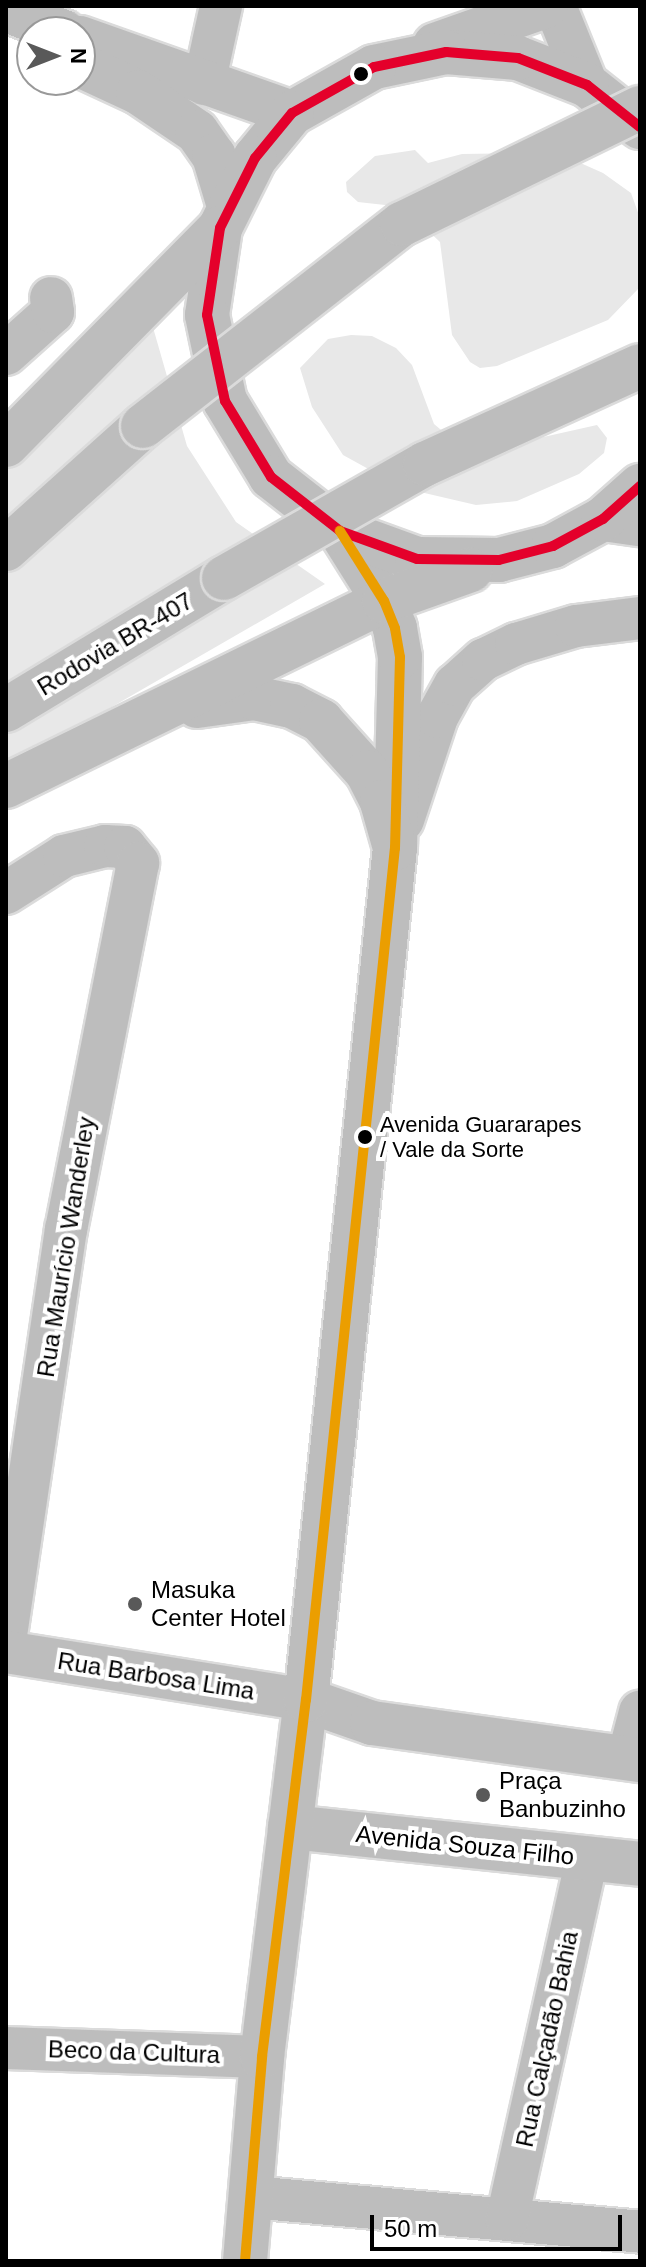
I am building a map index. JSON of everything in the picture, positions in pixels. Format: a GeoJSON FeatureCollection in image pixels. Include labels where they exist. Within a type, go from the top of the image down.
{"type":"FeatureCollection","features":[{"type":"Feature","properties":{"kind":"main road"},"geometry":{"type":"LineString","coordinates":[[6,445],[224,217],[255,158],[292,113],[374,67],[473,20],[546,6]]}},
{"type":"Feature","properties":{"kind":"main road"},"geometry":{"type":"LineString","coordinates":[[96,44],[292,113]]}},
{"type":"Feature","properties":{"kind":"main road"},"geometry":{"type":"LineString","coordinates":[[374,67],[446,52],[518,58],[587,85],[640,127]]}},
{"type":"Feature","properties":{"kind":"main road"},"geometry":{"type":"LineString","coordinates":[[96,73],[138,92],[197,132],[214,156],[224,217],[207,315],[225,401],[271,477],[340,531],[417,559],[499,560]]}},
{"type":"Feature","properties":{"kind":"main road"},"geometry":{"type":"LineString","coordinates":[[6,549],[143,426],[402,224],[640,108]]}},
{"type":"Feature","properties":{"kind":"main road","name":"Rodovia BR-407"},"geometry":{"type":"LineString","coordinates":[[6,710],[224,578],[425,464],[640,366]]}},
{"type":"Feature","properties":{"kind":"main road"},"geometry":{"type":"LineString","coordinates":[[6,786],[384,601],[499,560],[553,546],[629,506]]}},
{"type":"Feature","properties":{"kind":"main road"},"geometry":{"type":"LineString","coordinates":[[245,2261],[262,2057],[306,1700],[395,848],[400,657],[384,601],[340,531]]}},
{"type":"Feature","properties":{"kind":"main road"},"geometry":{"type":"LineString","coordinates":[[156,715],[254,698],[292,706],[321,721],[367,772],[382,802],[395,848]]}},
{"type":"Feature","properties":{"kind":"main road"},"geometry":{"type":"LineString","coordinates":[[306,1700],[372,1723],[634,1759]]}},
{"type":"Feature","properties":{"kind":"main road","name":"Avenida Souza Filho"},"geometry":{"type":"LineString","coordinates":[[290,1827],[640,1864]]}},
{"type":"Feature","properties":{"kind":"street"},"geometry":{"type":"LineString","coordinates":[[204,84],[221,6]]}},
{"type":"Feature","properties":{"kind":"street"},"geometry":{"type":"LineString","coordinates":[[555,6],[568,49],[587,85]]}},
{"type":"Feature","properties":{"kind":"street"},"geometry":{"type":"LineString","coordinates":[[6,354],[53,312],[51,298]]}},
{"type":"Feature","properties":{"kind":"street"},"geometry":{"type":"LineString","coordinates":[[395,848],[437,717],[455,685],[483,660],[516,644],[576,626],[640,618]]}},
{"type":"Feature","properties":{"kind":"street","name":"Rua Maurício Wanderley"},"geometry":{"type":"LineString","coordinates":[[6,893],[64,856],[105,846],[125,847],[138,863],[66,1229],[6,1633]]}},
{"type":"Feature","properties":{"kind":"street","name":"Rua Barbosa Lima"},"geometry":{"type":"LineString","coordinates":[[6,1652],[306,1700]]}},
{"type":"Feature","properties":{"kind":"street"},"geometry":{"type":"LineString","coordinates":[[634,1759],[640,1712]]}},
{"type":"Feature","properties":{"kind":"street","name":"Rua Calçadão Bahia"},"geometry":{"type":"LineString","coordinates":[[507,2219],[587,1858]]}},
{"type":"Feature","properties":{"kind":"street","name":"Beco da Cultura"},"geometry":{"type":"LineString","coordinates":[[6,2048],[262,2057]]}},
{"type":"Feature","properties":{"kind":"street"},"geometry":{"type":"LineString","coordinates":[[251,2197],[640,2232]]}},
{"type":"Feature","properties":{"kind":"shaded area"},"geometry":{"type":"Polygon","coordinates":[[[415,150],[428,163],[462,154],[527,153],[576,161],[603,173],[631,193],[640,218],[640,287],[608,320],[497,366],[480,368],[470,362],[452,335],[440,242],[403,207],[358,202],[347,192],[346,182],[375,156],[415,150]]]}},
{"type":"Feature","properties":{"kind":"shaded area"},"geometry":{"type":"Polygon","coordinates":[[[150,317],[187,446],[236,522],[325,584],[6,768],[6,463],[150,317]]]}},
{"type":"Feature","properties":{"kind":"shaded area"},"geometry":{"type":"Polygon","coordinates":[[[351,335],[372,336],[396,348],[412,365],[434,424],[453,440],[512,444],[597,425],[607,438],[604,453],[579,474],[517,501],[476,505],[403,488],[343,455],[312,407],[300,368],[328,339],[351,335]]]}},
{"type":"Feature","properties":{"kind":"transit line"},"geometry":{"type":"LineString","coordinates":[[640,127],[587,85],[518,58],[446,52],[374,67],[292,113],[255,158],[220,228],[207,315],[225,401],[271,477],[340,531],[417,559],[499,560],[553,546],[603,519],[640,486]]}},
{"type":"Feature","properties":{"kind":"transit line"},"geometry":{"type":"LineString","coordinates":[[245,2261],[262,2057],[306,1700],[395,848],[400,657],[395,628],[384,601],[340,531]]}},
{"type":"Feature","properties":{"kind":"place","name":"Avenida Guararapes / Vale da Sorte"},"geometry":{"type":"Point","coordinates":[365,1137]}},
{"type":"Feature","properties":{"kind":"place","name":"Masuka Center Hotel"},"geometry":{"type":"Point","coordinates":[135,1604]}},
{"type":"Feature","properties":{"kind":"place","name":"Praça Banbuzinho"},"geometry":{"type":"Point","coordinates":[483,1795]}}]}
